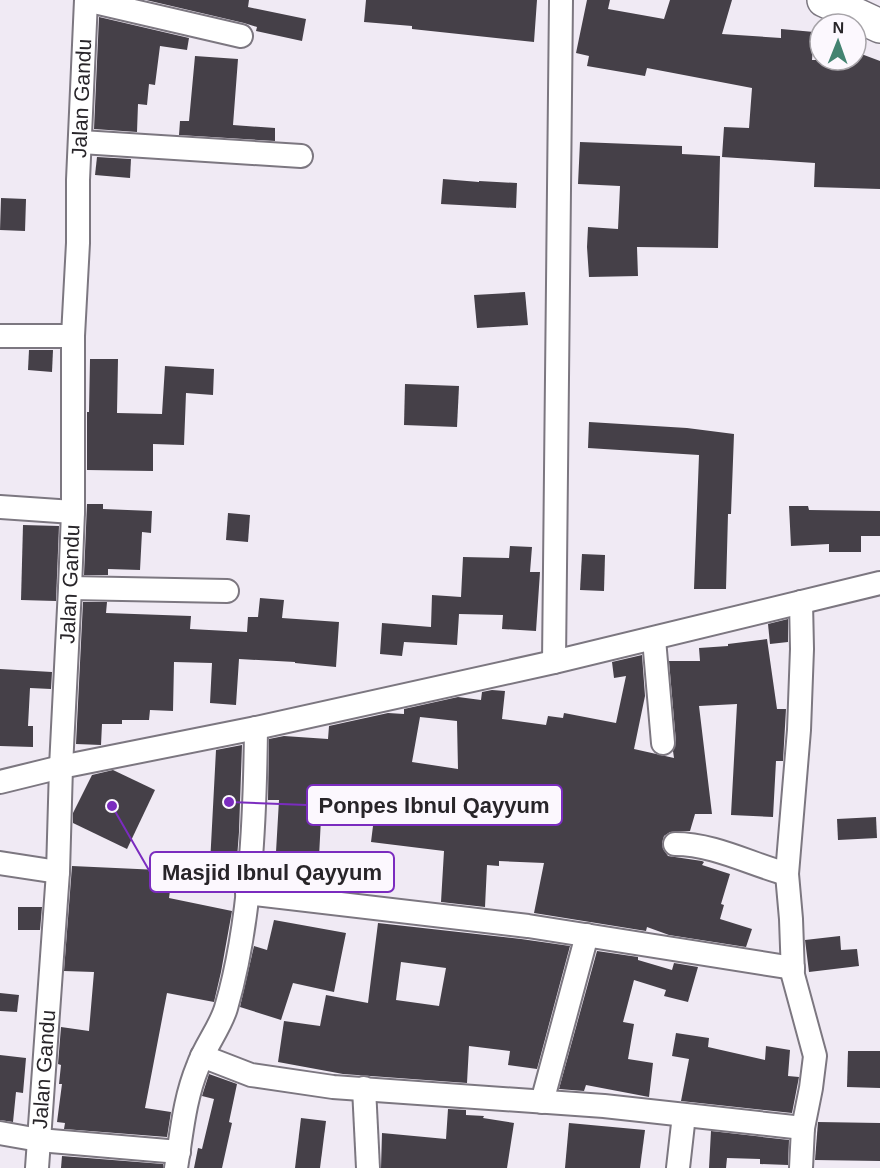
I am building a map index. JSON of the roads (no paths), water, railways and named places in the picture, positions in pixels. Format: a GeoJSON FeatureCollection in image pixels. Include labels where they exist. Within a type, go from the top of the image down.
{"type":"FeatureCollection","features":[{"type":"Feature","properties":{"kind":"highway"},"geometry":{"type":"LineString","coordinates":[[824,0],[880,26]]}},
{"type":"Feature","properties":{"kind":"street"},"geometry":{"type":"LineString","coordinates":[[86,0],[241,36]]}},
{"type":"Feature","properties":{"kind":"street","name":"Jalan Gandu"},"geometry":{"type":"LineString","coordinates":[[37,1168],[58,872],[70,588],[73,512],[73,336],[86,0]]}},
{"type":"Feature","properties":{"kind":"street"},"geometry":{"type":"LineString","coordinates":[[554,662],[561,0]]}},
{"type":"Feature","properties":{"kind":"street"},"geometry":{"type":"LineString","coordinates":[[81,142],[301,156]]}},
{"type":"Feature","properties":{"kind":"street"},"geometry":{"type":"LineString","coordinates":[[0,336],[73,336]]}},
{"type":"Feature","properties":{"kind":"street"},"geometry":{"type":"LineString","coordinates":[[0,507],[73,512]]}},
{"type":"Feature","properties":{"kind":"street"},"geometry":{"type":"LineString","coordinates":[[0,782],[554,662],[880,583]]}},
{"type":"Feature","properties":{"kind":"street"},"geometry":{"type":"LineString","coordinates":[[70,588],[227,591]]}},
{"type":"Feature","properties":{"kind":"street"},"geometry":{"type":"LineString","coordinates":[[801,602],[799,730],[787,874],[793,968],[800,1005],[815,1056],[803,1128],[801,1168]]}},
{"type":"Feature","properties":{"kind":"street"},"geometry":{"type":"LineString","coordinates":[[654,639],[663,743]]}},
{"type":"Feature","properties":{"kind":"street"},"geometry":{"type":"LineString","coordinates":[[0,1133],[178,1160],[186,1098],[202,1056],[225,1010],[247,893],[256,728]]}},
{"type":"Feature","properties":{"kind":"street"},"geometry":{"type":"LineString","coordinates":[[675,844],[708,847],[734,858],[787,874]]}},
{"type":"Feature","properties":{"kind":"street"},"geometry":{"type":"LineString","coordinates":[[0,863],[58,872]]}},
{"type":"Feature","properties":{"kind":"street"},"geometry":{"type":"LineString","coordinates":[[247,893],[587,935],[793,968]]}},
{"type":"Feature","properties":{"kind":"street"},"geometry":{"type":"LineString","coordinates":[[542,1102],[587,935]]}},
{"type":"Feature","properties":{"kind":"street"},"geometry":{"type":"LineString","coordinates":[[202,1056],[251,1074],[333,1087],[542,1102],[803,1128]]}},
{"type":"Feature","properties":{"kind":"street"},"geometry":{"type":"LineString","coordinates":[[364,1088],[368,1168]]}},
{"type":"Feature","properties":{"kind":"street"},"geometry":{"type":"LineString","coordinates":[[678,1168],[684,1115]]}},
{"type":"Feature","properties":{"kind":"place","name":"Ponpes Ibnul Qayyum"},"geometry":{"type":"Point","coordinates":[229,802]}},
{"type":"Feature","properties":{"kind":"place","name":"Masjid Ibnul Qayyum"},"geometry":{"type":"Point","coordinates":[112,806]}}]}
